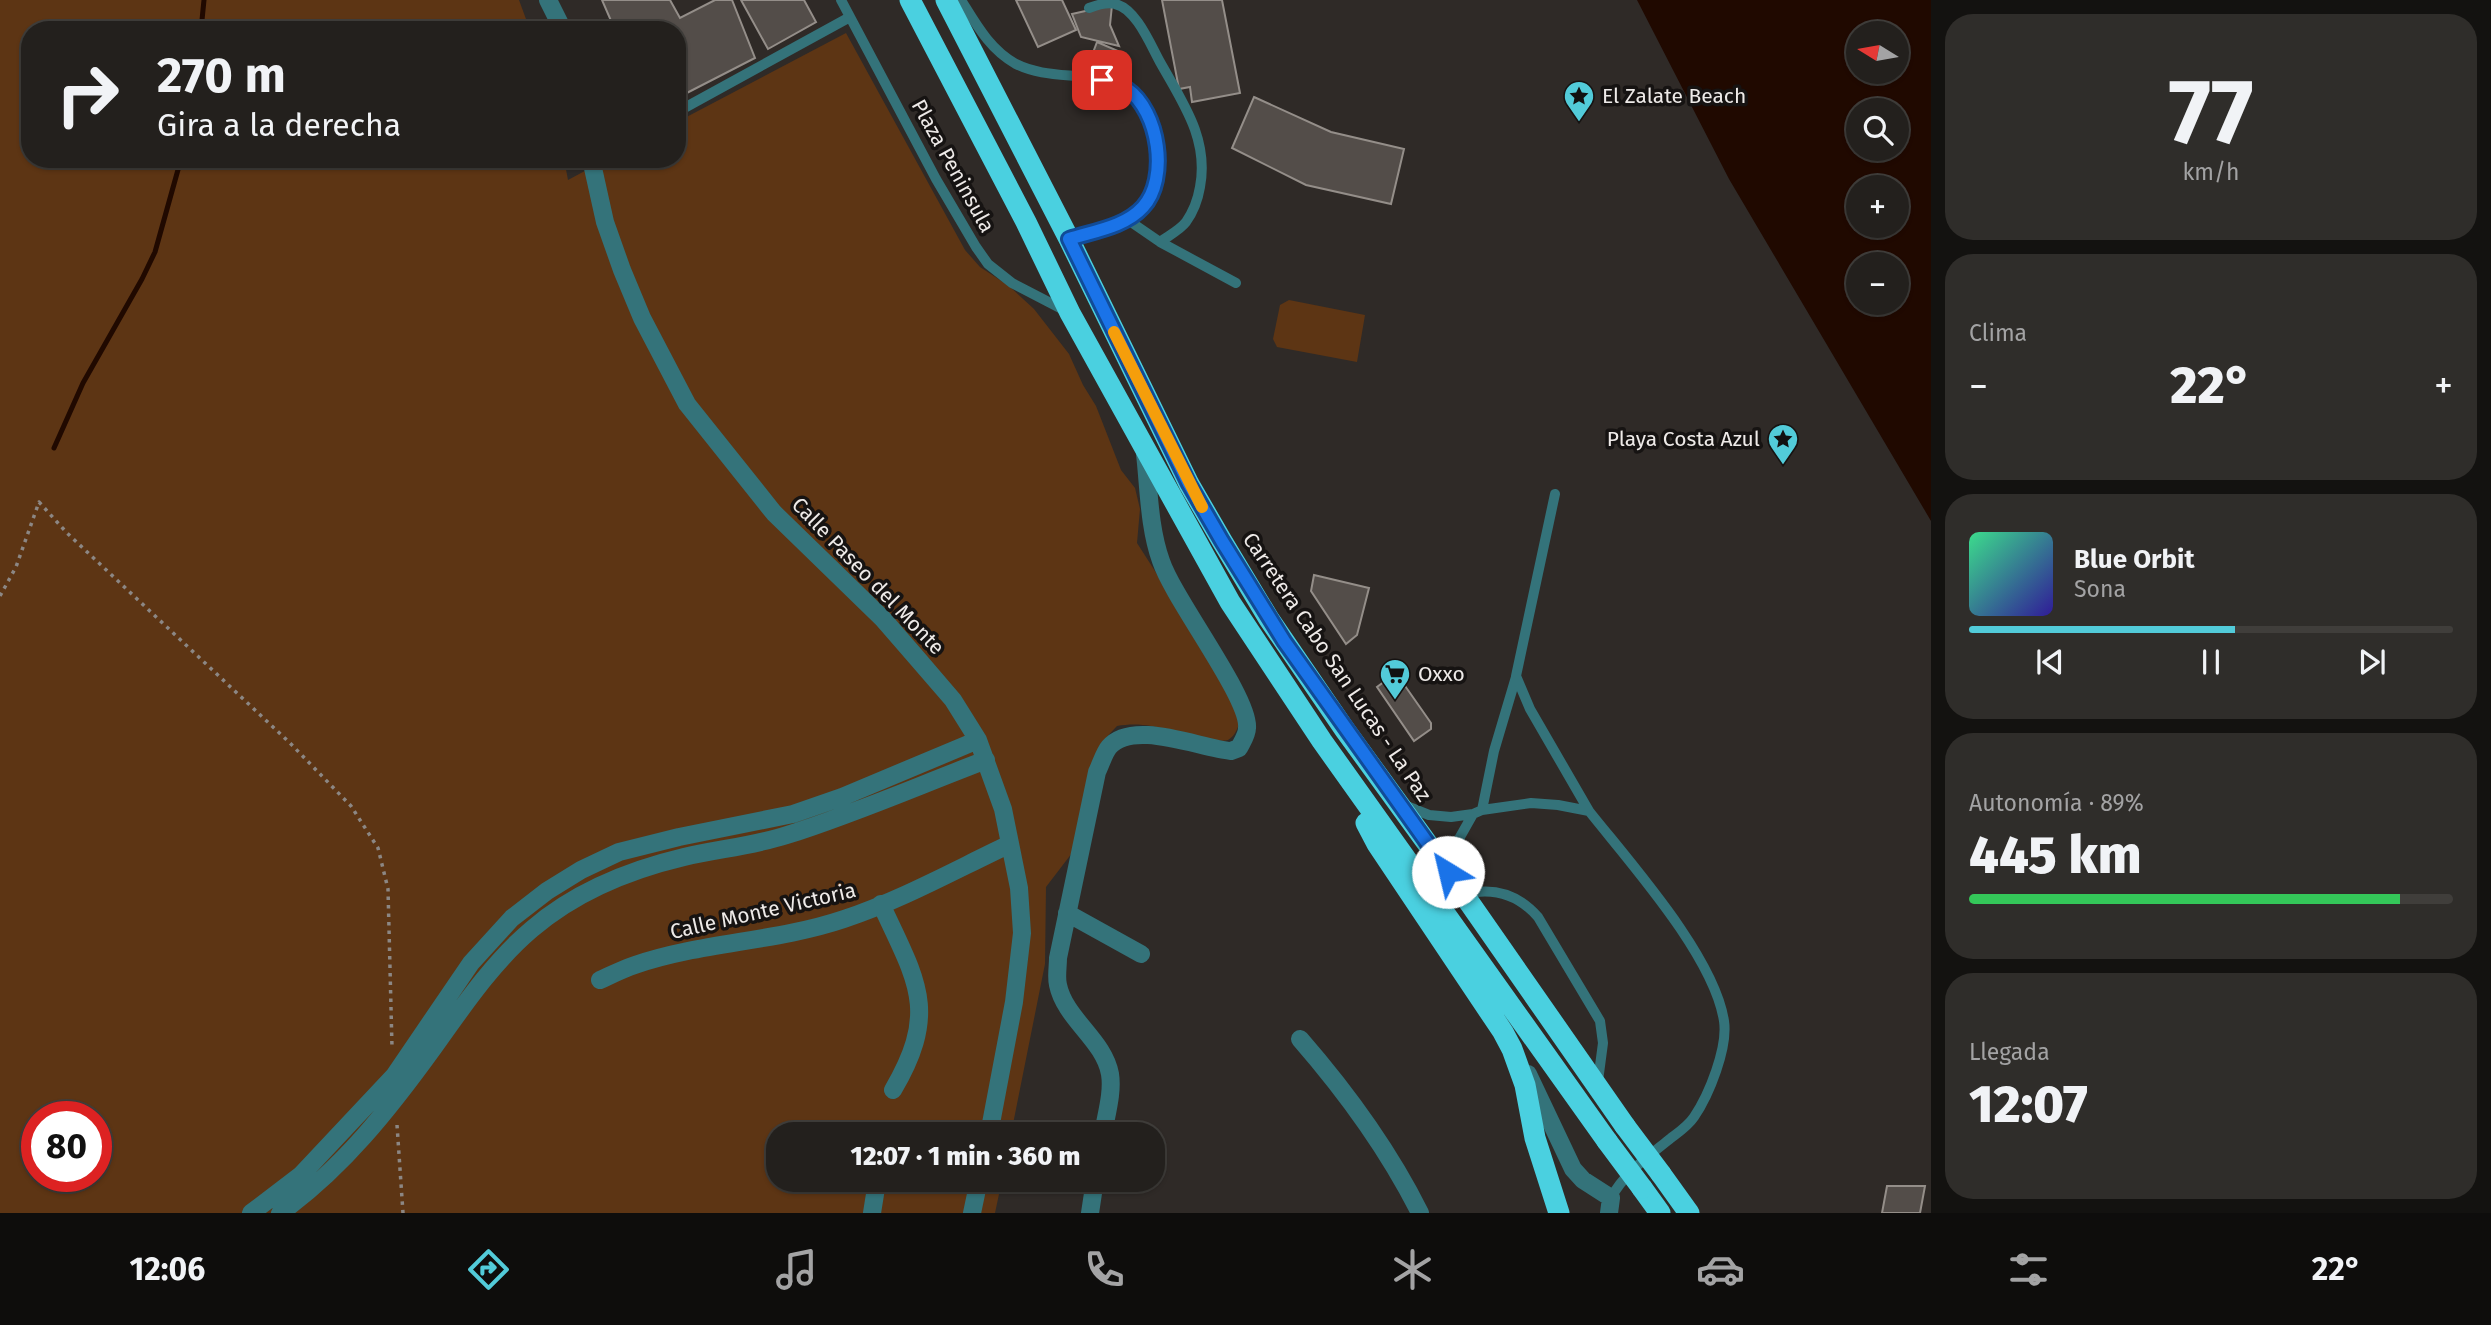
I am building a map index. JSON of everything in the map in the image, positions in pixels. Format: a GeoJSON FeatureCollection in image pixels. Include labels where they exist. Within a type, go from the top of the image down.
{"type":"FeatureCollection","features":[{"type":"Feature","properties":{"kind":"highway"},"geometry":{"type":"LineString","coordinates":[[910,0],[1020,209],[1070,313],[1230,602],[1322,741],[1660,1213]]}},
{"type":"Feature","properties":{"kind":"highway","name":"Carretera Cabo San Lucas - La Paz"},"geometry":{"type":"LineString","coordinates":[[946,0],[1069,239],[1167,441],[1269,619],[1689,1213]]}},
{"type":"Feature","properties":{"kind":"highway"},"geometry":{"type":"LineString","coordinates":[[1322,741],[1377,844],[1503,1032],[1525,1084],[1535,1138],[1559,1213]]}},
{"type":"Feature","properties":{"kind":"street"},"geometry":{"type":"LineString","coordinates":[[548,0],[558,21]]}},
{"type":"Feature","properties":{"kind":"street","name":"Calle Paseo del Monte"},"geometry":{"type":"LineString","coordinates":[[593,168],[604,222],[622,270],[642,318],[687,404],[774,513],[883,619],[916,657],[953,701],[978,740],[1003,809],[1019,888],[1022,933],[1014,1002],[991,1122]]}},
{"type":"Feature","properties":{"kind":"street"},"geometry":{"type":"LineString","coordinates":[[1105,1122],[1111,1087],[1110,1073],[1064,1002],[1058,984],[1058,958],[1097,772],[1109,747],[1123,736],[1142,733],[1231,751],[1239,748],[1248,727],[1240,700],[1169,582],[1160,559],[1155,540],[1145,447]]}},
{"type":"Feature","properties":{"kind":"street"},"geometry":{"type":"LineString","coordinates":[[251,1213],[301,1175],[394,1076],[471,963],[512,918],[547,891],[581,870],[619,852],[793,814],[842,797],[978,740]]}},
{"type":"Feature","properties":{"kind":"street"},"geometry":{"type":"LineString","coordinates":[[280,1213],[300,1199],[345,1158],[395,1099],[500,959],[533,928],[597,885],[684,857],[787,835],[986,760]]}},
{"type":"Feature","properties":{"kind":"street"},"geometry":{"type":"LineString","coordinates":[[679,837],[684,857]]}},
{"type":"Feature","properties":{"kind":"street","name":"Calle Monte Victoria"},"geometry":{"type":"LineString","coordinates":[[600,980],[635,965],[678,954],[843,920],[1010,844]]}},
{"type":"Feature","properties":{"kind":"street"},"geometry":{"type":"LineString","coordinates":[[881,904],[911,970],[921,1009],[906,1067],[893,1090]]}},
{"type":"Feature","properties":{"kind":"street"},"geometry":{"type":"LineString","coordinates":[[1067,913],[1141,954]]}},
{"type":"Feature","properties":{"kind":"street"},"geometry":{"type":"LineString","coordinates":[[1503,1032],[1518,1055],[1573,1169],[1610,1206]]}},
{"type":"Feature","properties":{"kind":"street"},"geometry":{"type":"LineString","coordinates":[[1300,1039],[1369,1125],[1420,1213]]}},
{"type":"Feature","properties":{"kind":"street"},"geometry":{"type":"LineString","coordinates":[[872,1213],[875,1192]]}},
{"type":"Feature","properties":{"kind":"street"},"geometry":{"type":"LineString","coordinates":[[972,1213],[976,1192]]}},
{"type":"Feature","properties":{"kind":"street"},"geometry":{"type":"LineString","coordinates":[[1090,1213],[1093,1192]]}},
{"type":"Feature","properties":{"kind":"lane","name":"Plaza Peninsula"},"geometry":{"type":"LineString","coordinates":[[841,0],[936,179],[982,256],[1012,283],[1070,313]]}},
{"type":"Feature","properties":{"kind":"lane"},"geometry":{"type":"LineString","coordinates":[[961,0],[983,35],[1017,64],[1039,71],[1102,80],[1127,89],[1139,101],[1149,118],[1158,160],[1157,178],[1144,206],[1128,220],[1069,239]]}},
{"type":"Feature","properties":{"kind":"lane"},"geometry":{"type":"LineString","coordinates":[[1089,8],[1104,3],[1117,4],[1131,13],[1146,35],[1195,125],[1201,147],[1203,172],[1198,199],[1185,223],[1160,242]]}},
{"type":"Feature","properties":{"kind":"lane"},"geometry":{"type":"LineString","coordinates":[[686,107],[850,18]]}},
{"type":"Feature","properties":{"kind":"lane"},"geometry":{"type":"LineString","coordinates":[[1128,220],[1160,242],[1236,283]]}},
{"type":"Feature","properties":{"kind":"lane"},"geometry":{"type":"LineString","coordinates":[[1448,872],[1451,853],[1478,812],[1516,677],[1555,494]]}},
{"type":"Feature","properties":{"kind":"lane"},"geometry":{"type":"LineString","coordinates":[[1516,677],[1530,709],[1589,811],[1655,894],[1703,964],[1719,998],[1724,1024],[1718,1060],[1709,1091],[1700,1108],[1690,1123],[1620,1181],[1610,1206]]}},
{"type":"Feature","properties":{"kind":"lane"},"geometry":{"type":"LineString","coordinates":[[1398,803],[1429,815],[1451,817],[1531,803],[1589,811]]}},
{"type":"Feature","properties":{"kind":"lane"},"geometry":{"type":"LineString","coordinates":[[1462,895],[1480,890],[1496,891],[1513,896],[1528,905],[1538,917],[1600,1021],[1603,1043],[1597,1086]]}},
{"type":"Feature","properties":{"kind":"path"},"geometry":{"type":"LineString","coordinates":[[0,596],[16,567],[39,502],[67,533],[290,743],[351,806],[378,848],[388,888],[394,1076]]}},
{"type":"Feature","properties":{"kind":"path"},"geometry":{"type":"LineString","coordinates":[[395,1099],[403,1213]]}},
{"type":"Feature","properties":{"kind":"shaded area"},"geometry":{"type":"Polygon","coordinates":[[[0,0],[519,0],[527,21],[21,21],[21,168],[566,168],[568,180],[590,168],[686,168],[686,117],[846,33],[965,250],[980,267],[1009,286],[1034,309],[1069,354],[1096,406],[1121,470],[1135,488],[1140,509],[1137,543],[1214,663],[1240,722],[1234,734],[1228,740],[1222,741],[1134,724],[1117,726],[1102,742],[1072,853],[1046,887],[1045,964],[1013,1122],[766,1122],[766,1192],[999,1192],[995,1213],[0,1213],[0,0]]]}},
{"type":"Feature","properties":{"kind":"shaded area"},"geometry":{"type":"Polygon","coordinates":[[[1637,0],[1931,0],[1931,521],[1729,179],[1637,0]]]}},
{"type":"Feature","properties":{"kind":"shaded area"},"geometry":{"type":"Polygon","coordinates":[[[1289,300],[1365,315],[1357,362],[1277,347],[1273,339],[1280,305],[1289,300]]]}},
{"type":"Feature","properties":{"kind":"building"},"geometry":{"type":"Polygon","coordinates":[[[602,0],[670,0],[680,18],[715,0],[732,0],[755,58],[686,93],[686,21],[611,21],[602,0]]]}},
{"type":"Feature","properties":{"kind":"building"},"geometry":{"type":"Polygon","coordinates":[[[741,0],[804,0],[816,22],[768,49],[741,0]]]}},
{"type":"Feature","properties":{"kind":"building"},"geometry":{"type":"Polygon","coordinates":[[[1016,0],[1062,0],[1076,30],[1038,47],[1016,0]]]}},
{"type":"Feature","properties":{"kind":"building"},"geometry":{"type":"Polygon","coordinates":[[[1162,0],[1222,0],[1240,93],[1192,102],[1190,87],[1179,89],[1162,0]]]}},
{"type":"Feature","properties":{"kind":"building"},"geometry":{"type":"Polygon","coordinates":[[[1112,5],[1110,25],[1119,46],[1081,37],[1072,14],[1112,5]]]}},
{"type":"Feature","properties":{"kind":"building"},"geometry":{"type":"Polygon","coordinates":[[[1097,42],[1118,51],[1113,67],[1091,58],[1097,42]]]}},
{"type":"Feature","properties":{"kind":"building"},"geometry":{"type":"Polygon","coordinates":[[[1254,97],[1331,132],[1404,149],[1391,204],[1306,185],[1232,148],[1254,97]]]}},
{"type":"Feature","properties":{"kind":"building"},"geometry":{"type":"Polygon","coordinates":[[[1314,575],[1369,588],[1357,635],[1346,644],[1311,591],[1314,575]]]}},
{"type":"Feature","properties":{"kind":"building"},"geometry":{"type":"Polygon","coordinates":[[[1396,673],[1431,723],[1431,729],[1414,741],[1377,687],[1396,673]]]}},
{"type":"Feature","properties":{"kind":"building"},"geometry":{"type":"Polygon","coordinates":[[[1887,1186],[1925,1186],[1920,1213],[1882,1213],[1887,1186]]]}},
{"type":"Feature","properties":{"kind":"waterway"},"geometry":{"type":"LineString","coordinates":[[202,21],[204,0]]}},
{"type":"Feature","properties":{"kind":"waterway"},"geometry":{"type":"LineString","coordinates":[[54,448],[83,383],[155,252],[178,168]]}},
{"type":"Feature","properties":{"kind":"slow traffic"},"geometry":{"type":"LineString","coordinates":[[1114,332],[1202,507]]}},
{"type":"Feature","properties":{"kind":"place","name":"El Zalate Beach"},"geometry":{"type":"Point","coordinates":[1579,123]}},
{"type":"Feature","properties":{"kind":"place","name":"Playa Costa Azul"},"geometry":{"type":"Point","coordinates":[1783,466]}},
{"type":"Feature","properties":{"kind":"place","name":"Oxxo"},"geometry":{"type":"Point","coordinates":[1395,701]}},
{"type":"Feature","properties":{"kind":"route"},"geometry":{"type":"LineString","coordinates":[[1102,80],[1127,89],[1139,101],[1149,118],[1158,160],[1157,178],[1144,206],[1128,220],[1069,239],[1189,484],[1222,541],[1284,641],[1448,872]]}}]}
